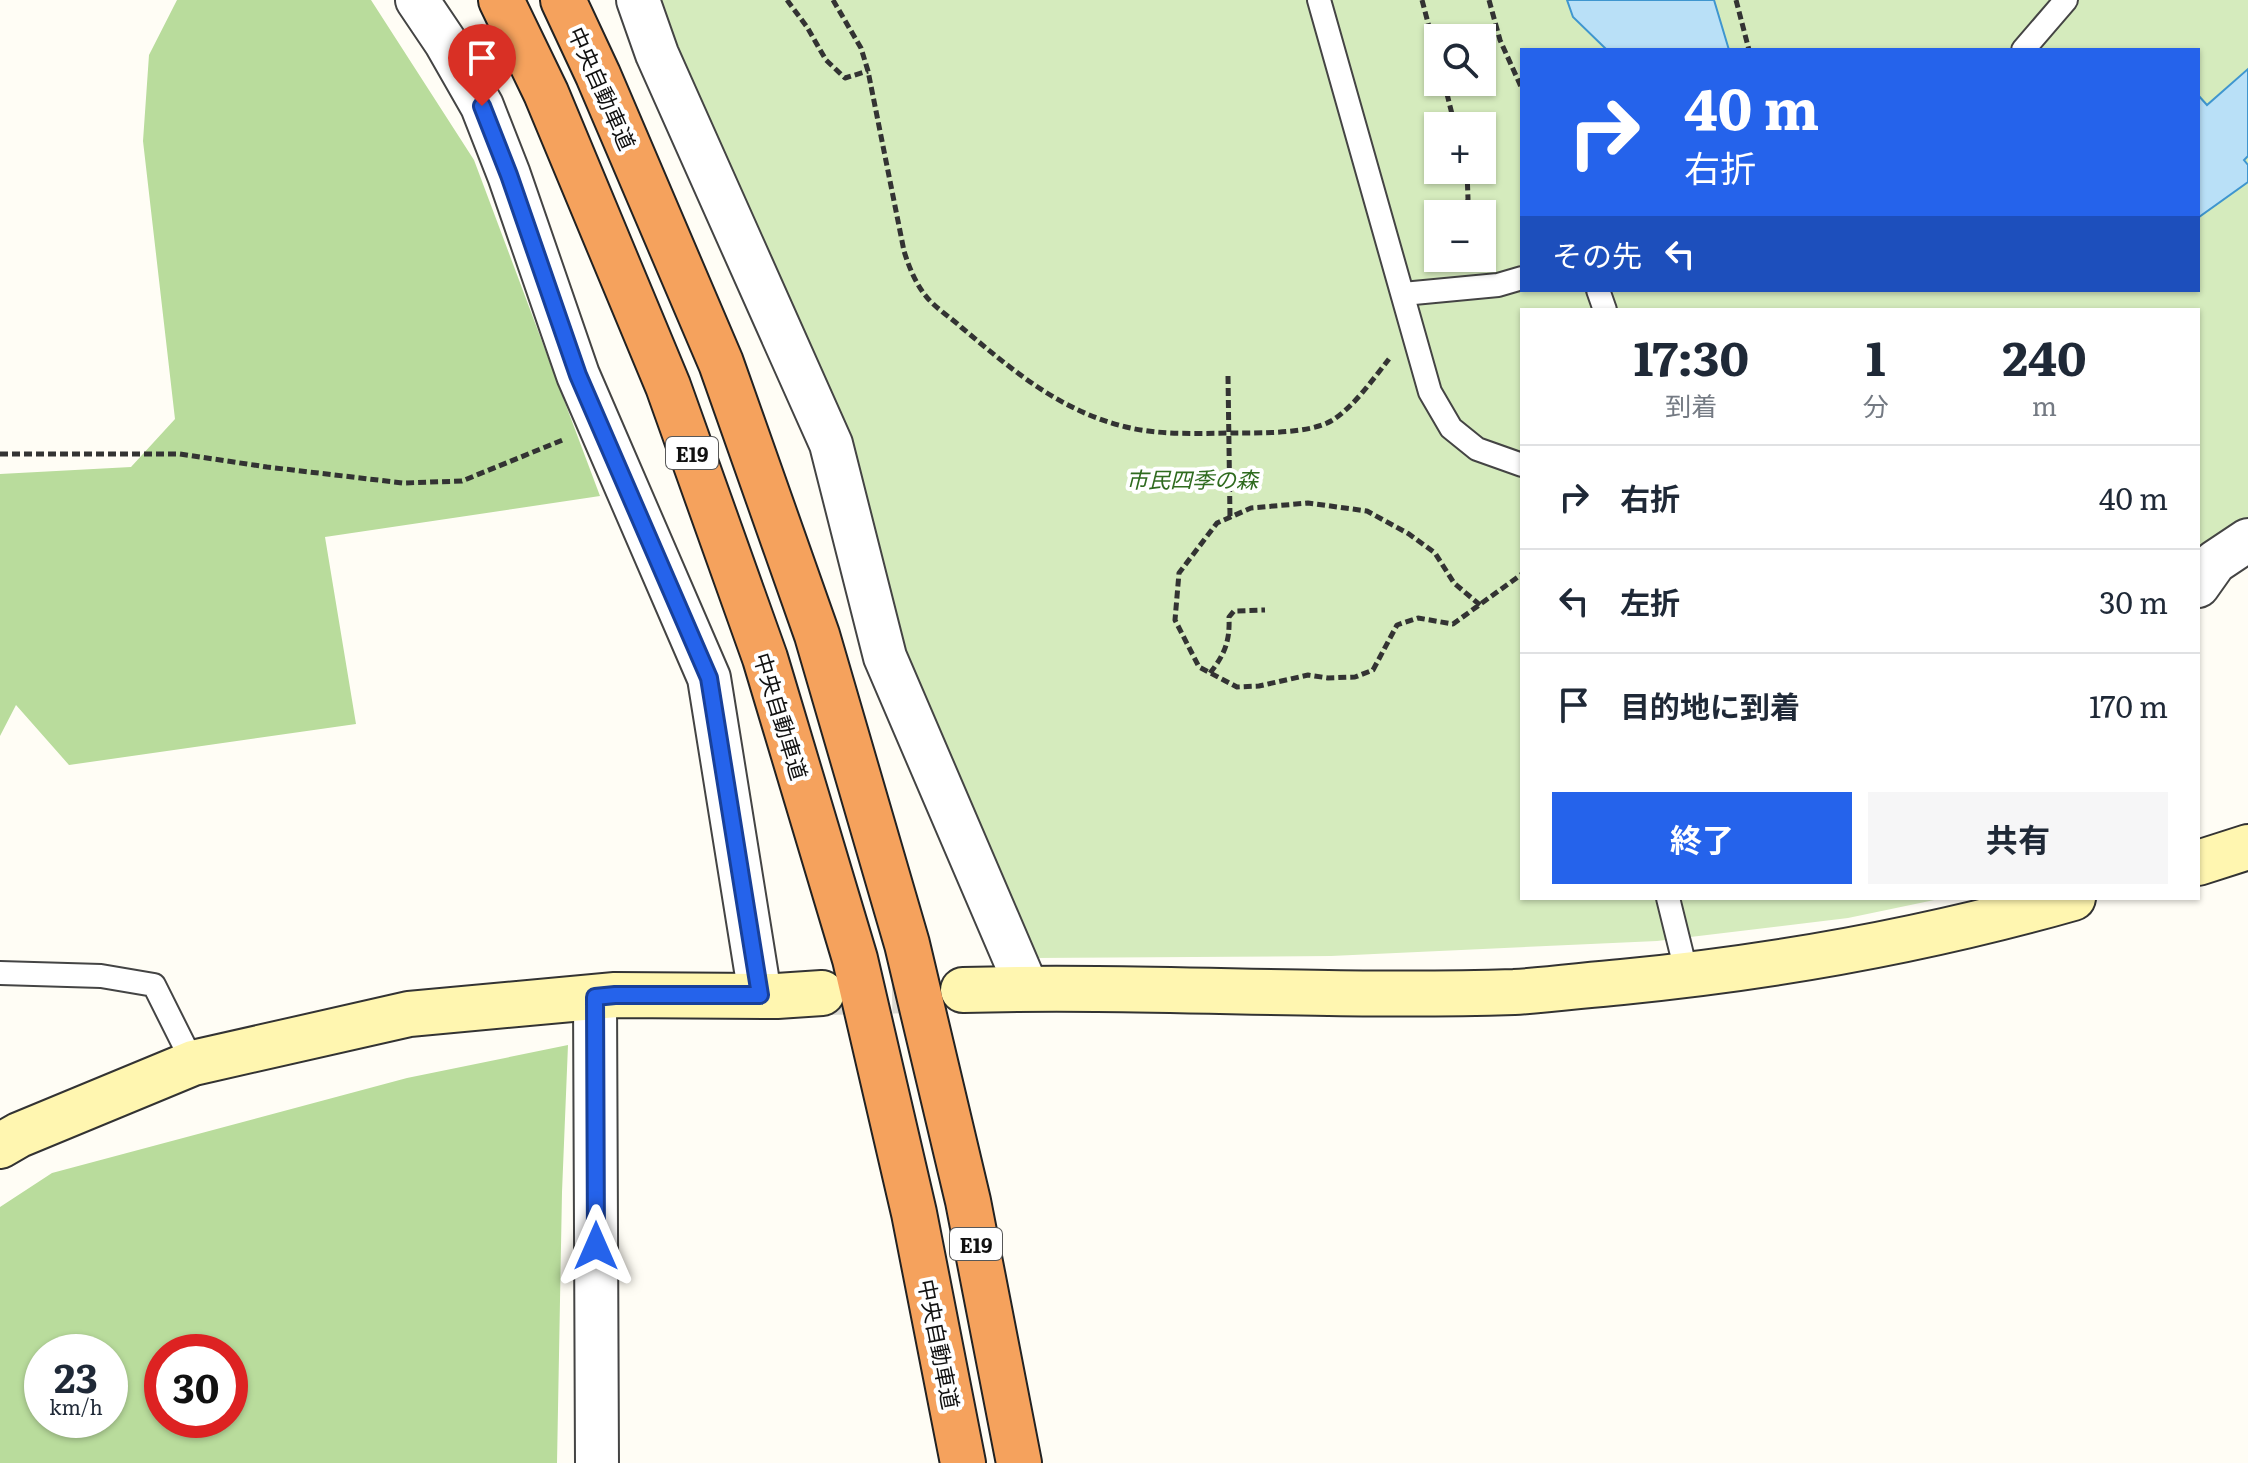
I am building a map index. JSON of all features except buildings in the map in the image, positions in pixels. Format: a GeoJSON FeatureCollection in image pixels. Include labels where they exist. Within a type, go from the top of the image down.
{"type":"FeatureCollection","features":[{"type":"Feature","properties":{"kind":"highway","name":"中央自動車道"},"geometry":{"type":"LineString","coordinates":[[501,0],[546,93],[668,386],[765,658],[855,959],[914,1213],[963,1463]]}},
{"type":"Feature","properties":{"kind":"highway","name":"中央自動車道"},"geometry":{"type":"LineString","coordinates":[[563,0],[721,363],[817,635],[907,944],[968,1201],[1019,1463]]}},
{"type":"Feature","properties":{"kind":"street"},"geometry":{"type":"LineString","coordinates":[[417,0],[482,106],[578,375],[709,678],[760,995]]}},
{"type":"Feature","properties":{"kind":"street"},"geometry":{"type":"LineString","coordinates":[[638,0],[657,54],[831,444],[885,657],[1027,988]]}},
{"type":"Feature","properties":{"kind":"street"},"geometry":{"type":"LineString","coordinates":[[2200,583],[2215,562],[2248,540]]}},
{"type":"Feature","properties":{"kind":"street"},"geometry":{"type":"LineString","coordinates":[[2200,862],[2248,847]]}},
{"type":"Feature","properties":{"kind":"street"},"geometry":{"type":"LineString","coordinates":[[963,990],[1027,988],[1386,994],[1517,991],[1687,975],[1862,949],[1994,921],[2066,900]]}},
{"type":"Feature","properties":{"kind":"street"},"geometry":{"type":"LineString","coordinates":[[0,1146],[19,1135],[193,1063],[409,1014],[615,995],[822,993]]}},
{"type":"Feature","properties":{"kind":"street"},"geometry":{"type":"LineString","coordinates":[[595,997],[597,1463]]}},
{"type":"Feature","properties":{"kind":"lane"},"geometry":{"type":"LineString","coordinates":[[1319,0],[1430,392],[1451,428],[1477,449],[1520,464]]}},
{"type":"Feature","properties":{"kind":"lane"},"geometry":{"type":"LineString","coordinates":[[2025,48],[2066,0]]}},
{"type":"Feature","properties":{"kind":"lane"},"geometry":{"type":"LineString","coordinates":[[1403,294],[1498,285],[1520,279]]}},
{"type":"Feature","properties":{"kind":"lane"},"geometry":{"type":"LineString","coordinates":[[1668,900],[1687,975]]}},
{"type":"Feature","properties":{"kind":"lane"},"geometry":{"type":"LineString","coordinates":[[0,973],[101,976],[154,985],[193,1063]]}},
{"type":"Feature","properties":{"kind":"path"},"geometry":{"type":"LineString","coordinates":[[787,0],[826,60],[845,78],[868,71]]}},
{"type":"Feature","properties":{"kind":"path"},"geometry":{"type":"LineString","coordinates":[[833,0],[861,48],[868,71],[910,269],[926,296],[1038,390],[1079,410],[1123,426],[1153,432],[1300,430],[1330,422],[1356,400],[1413,331]]}},
{"type":"Feature","properties":{"kind":"path"},"geometry":{"type":"LineString","coordinates":[[1422,0],[1428,24]]}},
{"type":"Feature","properties":{"kind":"path"},"geometry":{"type":"LineString","coordinates":[[1489,0],[1500,40],[1520,85]]}},
{"type":"Feature","properties":{"kind":"path"},"geometry":{"type":"LineString","coordinates":[[1736,0],[1748,48]]}},
{"type":"Feature","properties":{"kind":"path"},"geometry":{"type":"LineString","coordinates":[[1228,376],[1230,517]]}},
{"type":"Feature","properties":{"kind":"path"},"geometry":{"type":"LineString","coordinates":[[0,454],[180,454],[403,483],[462,481],[600,425]]}},
{"type":"Feature","properties":{"kind":"path"},"geometry":{"type":"LineString","coordinates":[[1480,605],[1454,583],[1435,553],[1409,534],[1367,511],[1308,503],[1251,508],[1217,523],[1179,573],[1175,620],[1199,667],[1237,687],[1259,686],[1308,675],[1355,677],[1373,670],[1397,625],[1418,618],[1453,624],[1480,605],[1520,575]]}},
{"type":"Feature","properties":{"kind":"path"},"geometry":{"type":"LineString","coordinates":[[1210,673],[1223,656],[1230,633],[1229,617],[1234,611],[1265,610]]}},
{"type":"Feature","properties":{"kind":"green space"},"geometry":{"type":"Polygon","coordinates":[[[177,0],[371,0],[474,160],[600,496],[325,537],[356,724],[69,765],[16,705],[0,736],[0,474],[131,467],[175,419],[143,141],[149,55],[177,0]]]}},
{"type":"Feature","properties":{"kind":"green space","name":"市民四季の森"},"geometry":{"type":"Polygon","coordinates":[[[650,0],[2248,0],[2248,526],[2200,574],[2200,308],[1520,308],[1520,900],[1934,900],[1848,918],[1657,941],[1331,956],[1034,958],[900,662],[650,0]]]}},
{"type":"Feature","properties":{"kind":"green space"},"geometry":{"type":"Polygon","coordinates":[[[568,1045],[557,1463],[0,1463],[0,1207],[52,1173],[407,1078],[568,1045]]]}},
{"type":"Feature","properties":{"kind":"water"},"geometry":{"type":"Polygon","coordinates":[[[1567,0],[1714,0],[1728,48],[1605,48],[1573,17],[1567,0]]]}},
{"type":"Feature","properties":{"kind":"water"},"geometry":{"type":"Polygon","coordinates":[[[2248,69],[2248,156],[2244,160],[2248,165],[2248,182],[2200,216],[2200,97],[2207,105],[2248,69]]]}},
{"type":"Feature","properties":{"kind":"tunnel"},"geometry":{"type":"LineString","coordinates":[[826,993],[957,990]]}},
{"type":"Feature","properties":{"kind":"route"},"geometry":{"type":"LineString","coordinates":[[482,106],[578,375],[709,678],[760,995],[595,997],[596,1246]]}}]}
